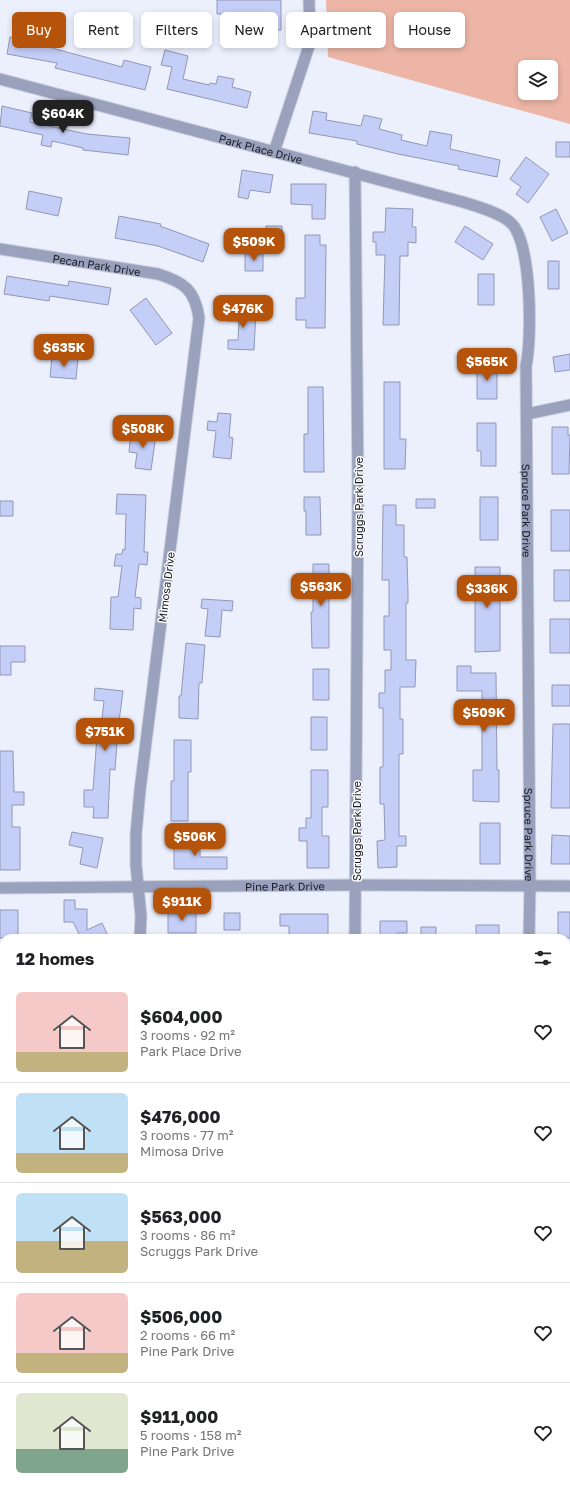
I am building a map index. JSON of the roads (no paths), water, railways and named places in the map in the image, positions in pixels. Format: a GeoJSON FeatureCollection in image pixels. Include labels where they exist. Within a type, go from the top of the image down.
{"type":"FeatureCollection","features":[{"type":"Feature","properties":{"kind":"street"},"geometry":{"type":"LineString","coordinates":[[274,152],[309,46],[309,0]]}},
{"type":"Feature","properties":{"kind":"street","name":"Park Place Drive"},"geometry":{"type":"LineString","coordinates":[[0,79],[355,172],[463,202],[493,213],[511,222],[516,230]]}},
{"type":"Feature","properties":{"kind":"street","name":"Scruggs Park Drive"},"geometry":{"type":"LineString","coordinates":[[355,172],[358,486],[355,934]]}},
{"type":"Feature","properties":{"kind":"street","name":"Spruce Park Drive"},"geometry":{"type":"LineString","coordinates":[[516,230],[523,247],[527,270],[529,302],[528,356],[526,366],[529,934]]}},
{"type":"Feature","properties":{"kind":"street","name":"Pecan Park Drive"},"geometry":{"type":"LineString","coordinates":[[0,249],[158,274],[173,278],[190,291]]}},
{"type":"Feature","properties":{"kind":"street","name":"Mimosa Drive"},"geometry":{"type":"LineString","coordinates":[[140,934],[141,916],[136,865],[136,834],[199,318],[197,304],[190,291]]}},
{"type":"Feature","properties":{"kind":"street"},"geometry":{"type":"LineString","coordinates":[[527,414],[570,405]]}},
{"type":"Feature","properties":{"kind":"street","name":"Pine Park Drive"},"geometry":{"type":"LineString","coordinates":[[0,888],[355,885],[570,886]]}}]}
